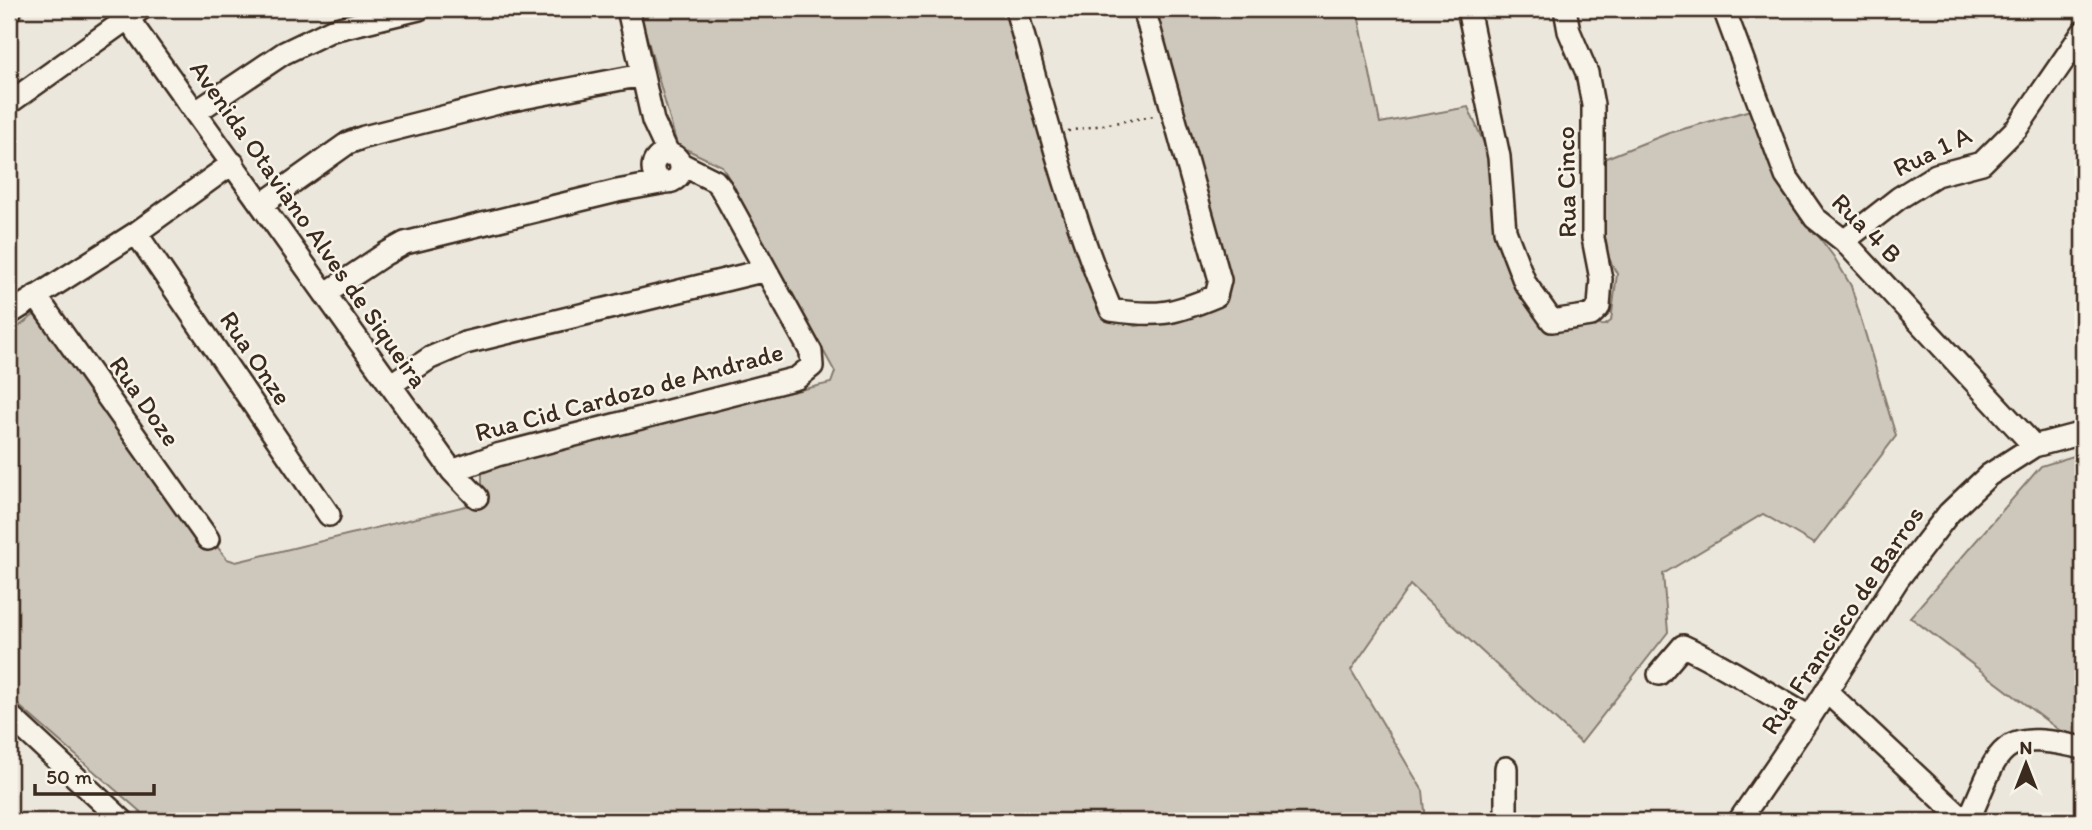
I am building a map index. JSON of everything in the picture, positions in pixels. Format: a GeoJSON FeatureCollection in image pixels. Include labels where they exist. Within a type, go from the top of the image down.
{"type":"FeatureCollection","features":[{"type":"Feature","properties":{"kind":"street"},"geometry":{"type":"LineString","coordinates":[[196,112],[284,53],[332,30],[419,9]]}},
{"type":"Feature","properties":{"kind":"street"},"geometry":{"type":"LineString","coordinates":[[628,9],[653,121],[667,168]]}},
{"type":"Feature","properties":{"kind":"street"},"geometry":{"type":"LineString","coordinates":[[1016,9],[1051,134],[1095,273],[1111,310],[1145,315],[1181,310],[1216,296],[1220,281],[1144,9]]}},
{"type":"Feature","properties":{"kind":"street","name":"Rua Cinco"},"geometry":{"type":"LineString","coordinates":[[1468,9],[1499,157],[1505,231],[1525,283],[1552,321],[1591,315],[1599,307],[1601,279],[1593,238],[1593,105],[1587,73],[1569,31],[1564,9]]}},
{"type":"Feature","properties":{"kind":"street","name":"Rua 4 B"},"geometry":{"type":"LineString","coordinates":[[1724,9],[1786,176],[1815,218],[1844,241],[2034,446]]}},
{"type":"Feature","properties":{"kind":"street"},"geometry":{"type":"LineString","coordinates":[[9,103],[130,12]]}},
{"type":"Feature","properties":{"kind":"street","name":"Avenida Otaviano Alves de Siqueira"},"geometry":{"type":"LineString","coordinates":[[130,12],[196,112],[390,385],[452,471],[477,497]]}},
{"type":"Feature","properties":{"kind":"street","name":"Rua 1 A"},"geometry":{"type":"LineString","coordinates":[[1844,241],[1899,198],[1936,175],[1982,163],[2017,128],[2083,32]]}},
{"type":"Feature","properties":{"kind":"street"},"geometry":{"type":"LineString","coordinates":[[262,204],[348,143],[364,137],[502,102],[642,75]]}},
{"type":"Feature","properties":{"kind":"street"},"geometry":{"type":"LineString","coordinates":[[9,314],[136,233],[233,163]]}},
{"type":"Feature","properties":{"kind":"street"},"geometry":{"type":"LineString","coordinates":[[325,294],[405,243],[617,191],[667,168],[715,181],[766,270],[465,343],[430,358],[390,385]]}},
{"type":"Feature","properties":{"kind":"street","name":"Rua Onze"},"geometry":{"type":"LineString","coordinates":[[136,233],[329,515]]}},
{"type":"Feature","properties":{"kind":"street","name":"Rua Cid Cardozo de Andrade"},"geometry":{"type":"LineString","coordinates":[[452,471],[497,454],[797,378],[808,371],[813,366],[811,352],[766,270]]}},
{"type":"Feature","properties":{"kind":"street","name":"Rua Doze"},"geometry":{"type":"LineString","coordinates":[[36,296],[208,539]]}},
{"type":"Feature","properties":{"kind":"street","name":"Rua Francisco de Barros"},"geometry":{"type":"LineString","coordinates":[[1742,820],[1898,579],[1949,513],[1989,475],[2034,446],[2083,433]]}},
{"type":"Feature","properties":{"kind":"street"},"geometry":{"type":"LineString","coordinates":[[1659,674],[1683,646],[1713,660],[1810,717]]}},
{"type":"Feature","properties":{"kind":"street"},"geometry":{"type":"LineString","coordinates":[[1826,691],[1967,821],[2003,749],[2014,743],[2043,739],[2083,748]]}},
{"type":"Feature","properties":{"kind":"street"},"geometry":{"type":"LineString","coordinates":[[9,715],[123,821]]}},
{"type":"Feature","properties":{"kind":"street"},"geometry":{"type":"LineString","coordinates":[[1506,768],[1506,821]]}},
{"type":"Feature","properties":{"kind":"path"},"geometry":{"type":"LineString","coordinates":[[1051,134],[1172,113]]}},
{"type":"Feature","properties":{"kind":"shaded area"},"geometry":{"type":"Polygon","coordinates":[[[639,9],[1006,9],[1084,273],[1101,317],[1136,326],[1180,320],[1229,279],[1155,9],[1357,9],[1380,123],[1468,107],[1491,159],[1545,326],[1605,325],[1611,321],[1617,274],[1598,237],[1601,160],[1669,133],[1754,109],[1810,225],[1851,286],[1896,436],[1814,544],[1763,514],[1663,574],[1668,632],[1581,743],[1410,585],[1351,670],[1423,791],[1426,821],[151,821],[9,697],[9,334],[34,315],[227,559],[236,562],[482,502],[482,462],[831,383],[835,372],[722,166],[677,145],[639,9]]]}},
{"type":"Feature","properties":{"kind":"shaded area"},"geometry":{"type":"Polygon","coordinates":[[[2083,453],[2083,738],[2059,730],[1910,617],[2041,466],[2083,453]]]}}]}
